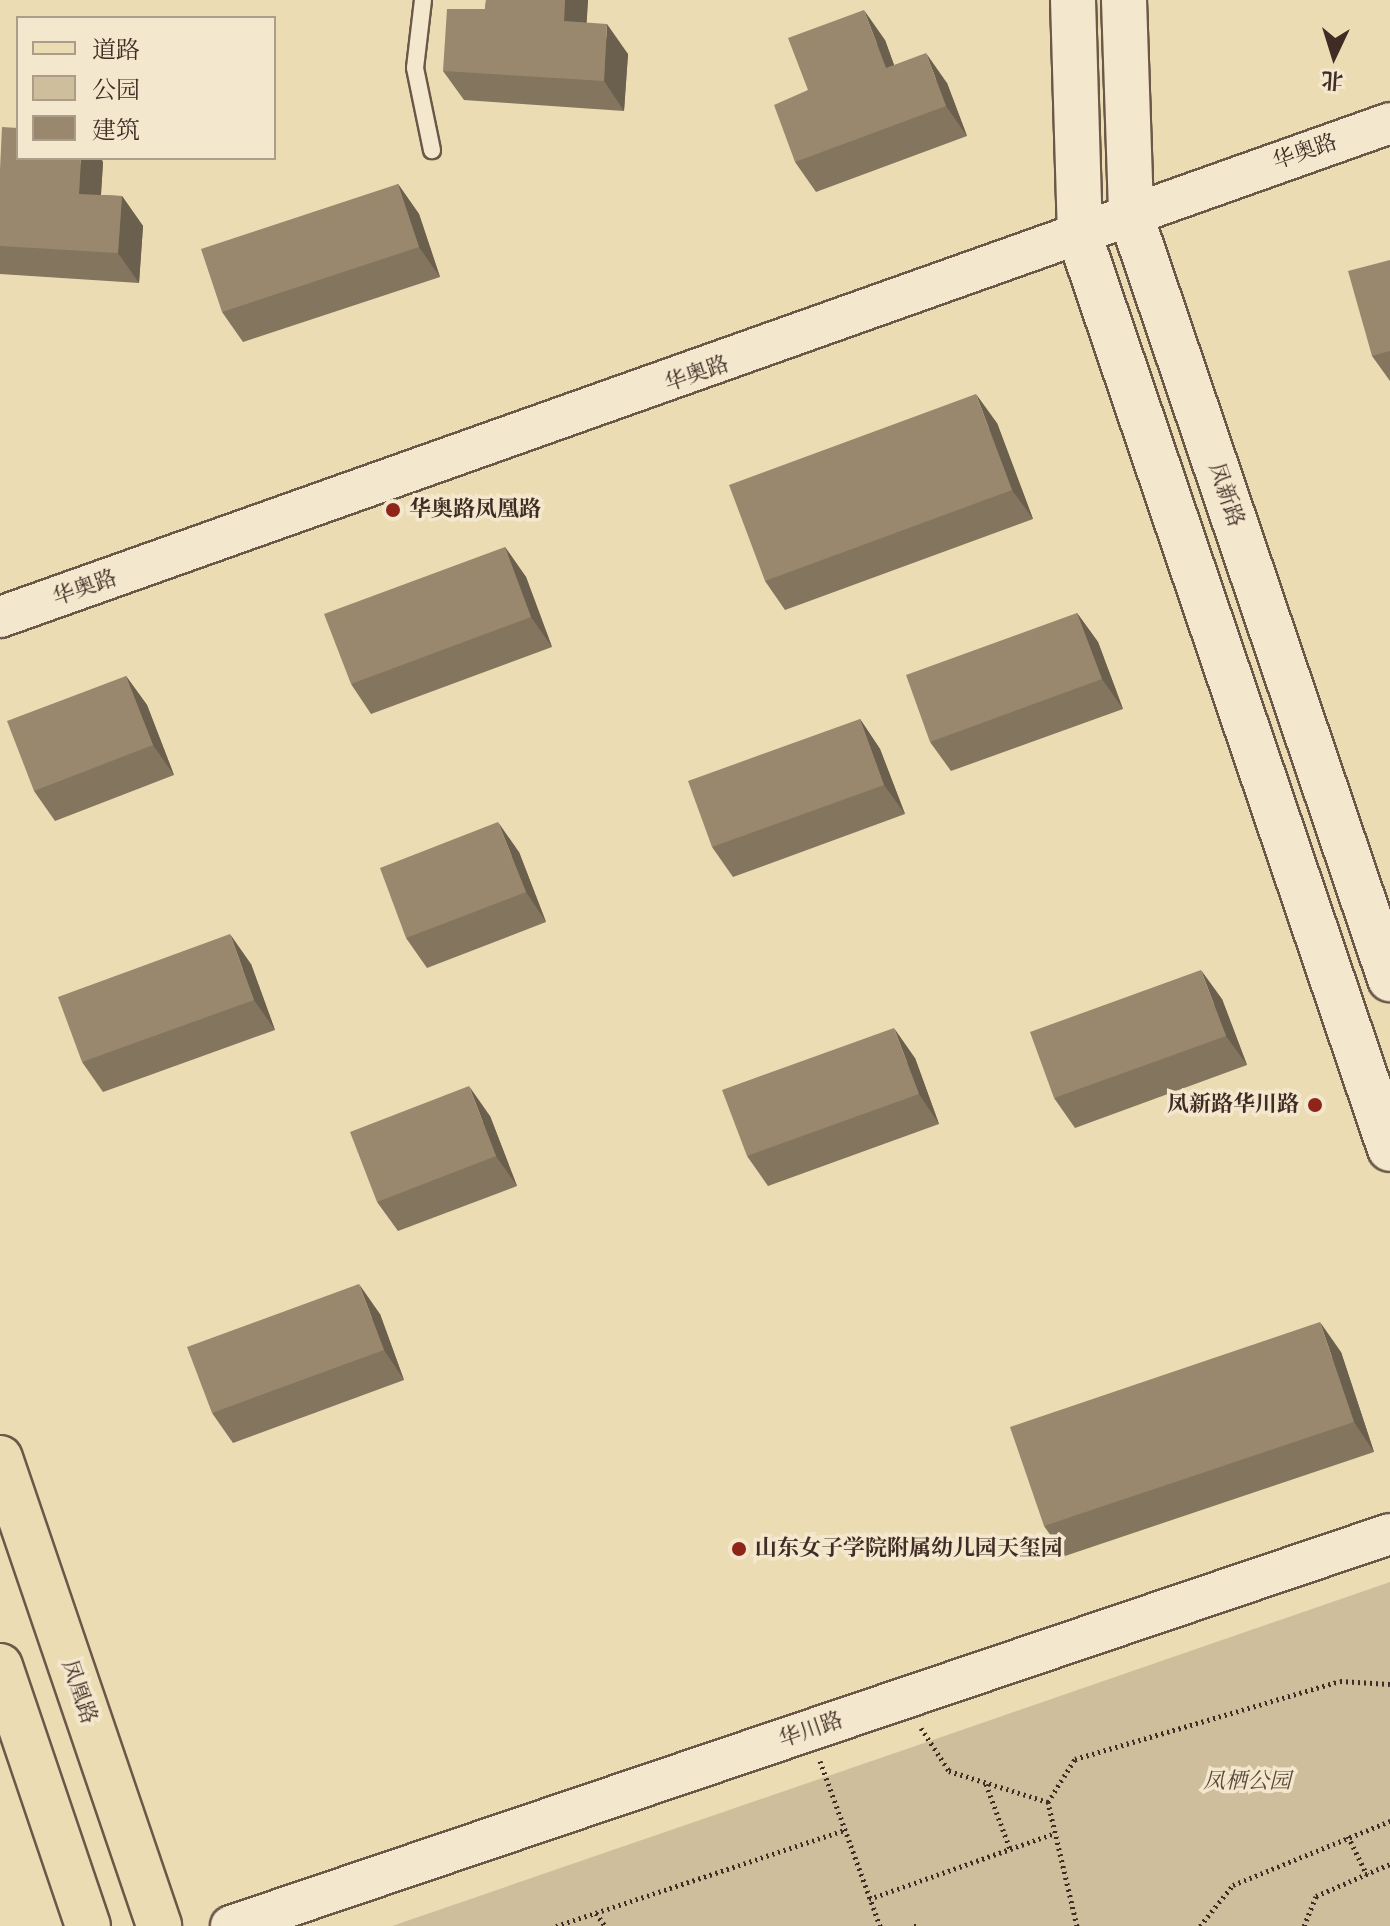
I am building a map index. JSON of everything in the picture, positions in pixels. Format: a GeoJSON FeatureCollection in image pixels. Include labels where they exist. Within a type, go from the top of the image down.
{"type":"FeatureCollection","features":[{"type":"Feature","properties":{"kind":"main road"},"geometry":{"type":"LineString","coordinates":[[1073,0],[1080,237],[1390,1149]]}},
{"type":"Feature","properties":{"kind":"main road","name":"凤新路"},"geometry":{"type":"LineString","coordinates":[[1124,0],[1131,216],[1390,979]]}},
{"type":"Feature","properties":{"kind":"main road","name":"凤凰路"},"geometry":{"type":"LineString","coordinates":[[0,1458],[159,1926]]}},
{"type":"Feature","properties":{"kind":"main road"},"geometry":{"type":"LineString","coordinates":[[0,1666],[88,1926]]}},
{"type":"Feature","properties":{"kind":"street","name":"华奥路"},"geometry":{"type":"LineString","coordinates":[[0,617],[1080,237],[1390,123]]}},
{"type":"Feature","properties":{"kind":"street","name":"华川路"},"geometry":{"type":"LineString","coordinates":[[231,1926],[1390,1534]]}},
{"type":"Feature","properties":{"kind":"lane"},"geometry":{"type":"LineString","coordinates":[[423,0],[415,68],[432,150]]}},
{"type":"Feature","properties":{"kind":"path"},"geometry":{"type":"LineString","coordinates":[[1077,1926],[1048,1802],[1075,1759],[1340,1681],[1390,1684]]}},
{"type":"Feature","properties":{"kind":"path"},"geometry":{"type":"LineString","coordinates":[[809,1730],[880,1926]]}},
{"type":"Feature","properties":{"kind":"path"},"geometry":{"type":"LineString","coordinates":[[927,1742],[949,1771],[1048,1802]]}},
{"type":"Feature","properties":{"kind":"path"},"geometry":{"type":"LineString","coordinates":[[986,1784],[1010,1849]]}},
{"type":"Feature","properties":{"kind":"path"},"geometry":{"type":"LineString","coordinates":[[1200,1926],[1233,1885],[1388,1821],[1390,1832]]}},
{"type":"Feature","properties":{"kind":"path"},"geometry":{"type":"LineString","coordinates":[[556,1926],[844,1830]]}},
{"type":"Feature","properties":{"kind":"path"},"geometry":{"type":"LineString","coordinates":[[869,1899],[1055,1833]]}},
{"type":"Feature","properties":{"kind":"path"},"geometry":{"type":"LineString","coordinates":[[1348,1836],[1367,1875]]}},
{"type":"Feature","properties":{"kind":"path"},"geometry":{"type":"LineString","coordinates":[[1304,1926],[1316,1896],[1390,1864]]}},
{"type":"Feature","properties":{"kind":"path"},"geometry":{"type":"LineString","coordinates":[[596,1913],[605,1926]]}},
{"type":"Feature","properties":{"kind":"green space","name":"凤栖公园"},"geometry":{"type":"Polygon","coordinates":[[[1390,1582],[1390,1926],[392,1926],[927,1742],[1390,1582]]]}},
{"type":"Feature","properties":{"kind":"building"},"geometry":{"type":"Polygon","coordinates":[[[486,0],[565,0],[564,21],[607,24],[604,81],[443,71],[447,9],[485,9],[486,0]]]}},
{"type":"Feature","properties":{"kind":"building"},"geometry":{"type":"Polygon","coordinates":[[[864,10],[886,68],[926,53],[946,106],[795,162],[774,105],[808,90],[788,38],[864,10]]]}},
{"type":"Feature","properties":{"kind":"building"},"geometry":{"type":"Polygon","coordinates":[[[2,127],[16,128],[16,160],[81,160],[79,194],[122,196],[118,253],[0,246],[2,127]]]}},
{"type":"Feature","properties":{"kind":"building"},"geometry":{"type":"Polygon","coordinates":[[[398,184],[419,247],[222,312],[201,249],[398,184]]]}},
{"type":"Feature","properties":{"kind":"building"},"geometry":{"type":"Polygon","coordinates":[[[1390,260],[1390,351],[1372,356],[1348,271],[1390,260]]]}},
{"type":"Feature","properties":{"kind":"building"},"geometry":{"type":"Polygon","coordinates":[[[976,394],[1012,490],[765,581],[729,485],[976,394]]]}},
{"type":"Feature","properties":{"kind":"building"},"geometry":{"type":"Polygon","coordinates":[[[505,547],[531,617],[351,684],[324,614],[505,547]]]}},
{"type":"Feature","properties":{"kind":"building"},"geometry":{"type":"Polygon","coordinates":[[[1077,613],[1102,679],[930,742],[906,675],[1077,613]]]}},
{"type":"Feature","properties":{"kind":"building"},"geometry":{"type":"Polygon","coordinates":[[[126,676],[153,745],[34,791],[7,721],[126,676]]]}},
{"type":"Feature","properties":{"kind":"building"},"geometry":{"type":"Polygon","coordinates":[[[860,719],[884,785],[712,847],[688,781],[860,719]]]}},
{"type":"Feature","properties":{"kind":"building"},"geometry":{"type":"Polygon","coordinates":[[[498,822],[526,892],[406,938],[380,868],[498,822]]]}},
{"type":"Feature","properties":{"kind":"building"},"geometry":{"type":"Polygon","coordinates":[[[230,934],[254,1000],[82,1062],[58,997],[230,934]]]}},
{"type":"Feature","properties":{"kind":"building"},"geometry":{"type":"Polygon","coordinates":[[[1201,970],[1226,1036],[1054,1098],[1030,1032],[1201,970]]]}},
{"type":"Feature","properties":{"kind":"building"},"geometry":{"type":"Polygon","coordinates":[[[894,1028],[919,1094],[747,1156],[722,1090],[894,1028]]]}},
{"type":"Feature","properties":{"kind":"building"},"geometry":{"type":"Polygon","coordinates":[[[469,1086],[496,1156],[377,1202],[350,1132],[469,1086]]]}},
{"type":"Feature","properties":{"kind":"building"},"geometry":{"type":"Polygon","coordinates":[[[359,1284],[384,1350],[212,1413],[187,1347],[359,1284]]]}},
{"type":"Feature","properties":{"kind":"building"},"geometry":{"type":"Polygon","coordinates":[[[1320,1322],[1354,1422],[1044,1526],[1010,1427],[1320,1322]]]}},
{"type":"Feature","properties":{"kind":"place","name":"华奥路凤凰路"},"geometry":{"type":"Point","coordinates":[393,510]}},
{"type":"Feature","properties":{"kind":"place","name":"凤新路华川路"},"geometry":{"type":"Point","coordinates":[1315,1105]}},
{"type":"Feature","properties":{"kind":"place","name":"山东女子学院附属幼儿园天玺园"},"geometry":{"type":"Point","coordinates":[739,1549]}}]}
